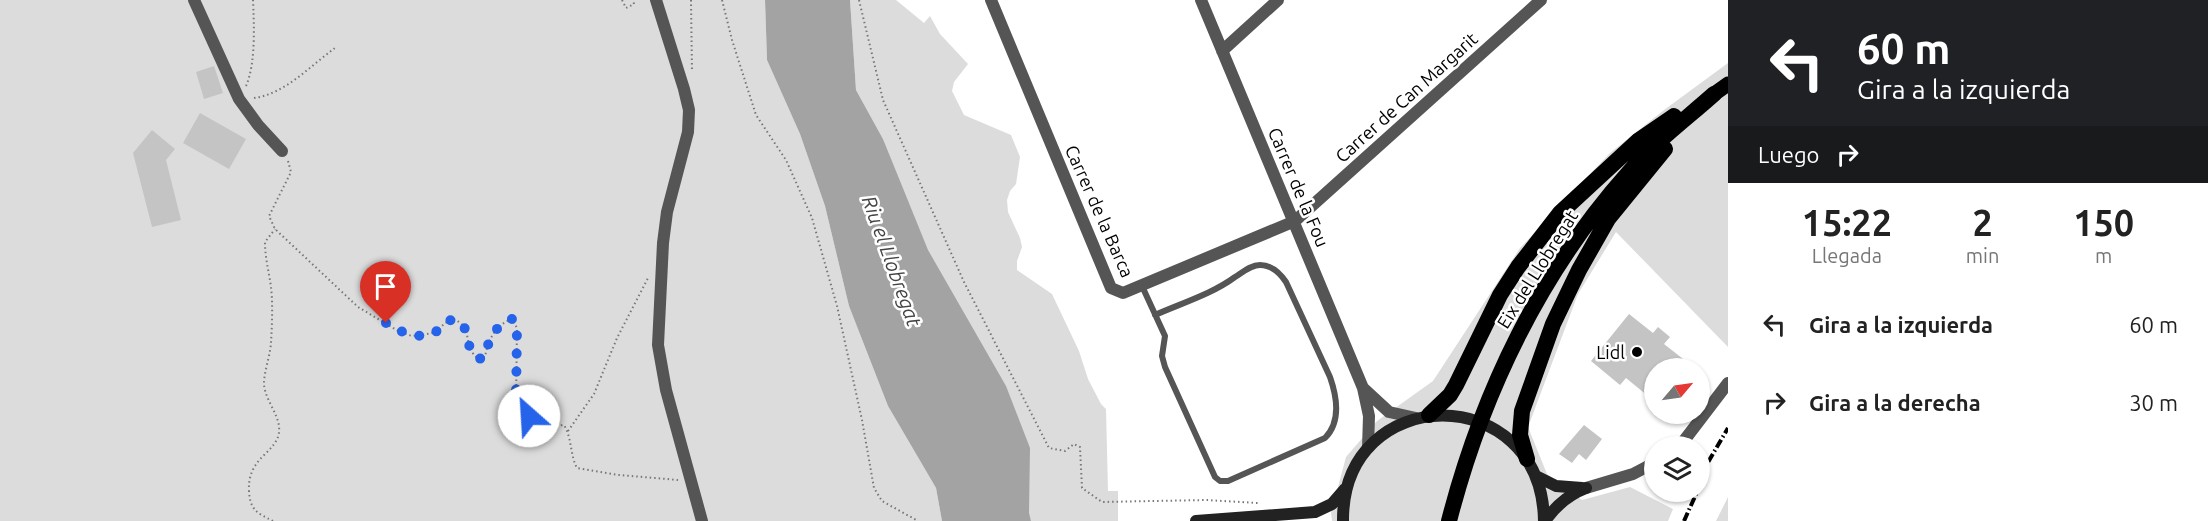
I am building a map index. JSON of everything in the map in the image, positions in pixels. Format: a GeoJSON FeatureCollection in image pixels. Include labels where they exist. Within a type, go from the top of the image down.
{"type":"FeatureCollection","features":[{"type":"Feature","properties":{"kind":"highway","name":"Eix del Llobregat"},"geometry":{"type":"LineString","coordinates":[[1449,521],[1469,450],[1491,393],[1518,334],[1567,253],[1606,199],[1655,144],[1721,89]]}},
{"type":"Feature","properties":{"kind":"highway"},"geometry":{"type":"LineString","coordinates":[[1422,416],[1450,395],[1500,295],[1518,267],[1560,213],[1639,140],[1721,89]]}},
{"type":"Feature","properties":{"kind":"highway"},"geometry":{"type":"LineString","coordinates":[[1527,459],[1520,435],[1522,411],[1553,324],[1579,270],[1608,219],[1653,163],[1721,89]]}},
{"type":"Feature","properties":{"kind":"main road"},"geometry":{"type":"LineString","coordinates":[[1342,521],[1346,489],[1354,467],[1368,448],[1395,427],[1422,416],[1452,414],[1474,419],[1495,428],[1513,442],[1527,459],[1536,476],[1541,491],[1544,521]]}},
{"type":"Feature","properties":{"kind":"main road"},"geometry":{"type":"LineString","coordinates":[[1536,476],[1556,486],[1572,489],[1586,488]]}},
{"type":"Feature","properties":{"kind":"main road"},"geometry":{"type":"LineString","coordinates":[[1544,521],[1559,503],[1586,488]]}},
{"type":"Feature","properties":{"kind":"main road"},"geometry":{"type":"LineString","coordinates":[[1196,521],[1302,514],[1323,509],[1332,504],[1346,489]]}},
{"type":"Feature","properties":{"kind":"main road"},"geometry":{"type":"LineString","coordinates":[[1302,514],[1324,521]]}},
{"type":"Feature","properties":{"kind":"street"},"geometry":{"type":"LineString","coordinates":[[194,0],[238,99],[282,151]]}},
{"type":"Feature","properties":{"kind":"street"},"geometry":{"type":"LineString","coordinates":[[656,0],[689,110],[688,132],[667,212],[662,250],[658,345],[666,390],[702,521]]}},
{"type":"Feature","properties":{"kind":"street","name":"Carrer de la Barca"},"geometry":{"type":"LineString","coordinates":[[991,0],[1112,288],[1123,293],[1295,221]]}},
{"type":"Feature","properties":{"kind":"street","name":"Carrer de la Fou"},"geometry":{"type":"LineString","coordinates":[[1201,0],[1363,388],[1370,416],[1368,448]]}},
{"type":"Feature","properties":{"kind":"street"},"geometry":{"type":"LineString","coordinates":[[1222,51],[1278,0]]}},
{"type":"Feature","properties":{"kind":"street","name":"Carrer de Can Margarit"},"geometry":{"type":"LineString","coordinates":[[1295,221],[1541,0]]}},
{"type":"Feature","properties":{"kind":"street"},"geometry":{"type":"LineString","coordinates":[[1688,436],[1728,383]]}},
{"type":"Feature","properties":{"kind":"street","name":"Carrer de la Fou"},"geometry":{"type":"LineString","coordinates":[[1363,388],[1389,412],[1422,416]]}},
{"type":"Feature","properties":{"kind":"street"},"geometry":{"type":"LineString","coordinates":[[1586,488],[1633,474],[1644,468]]}},
{"type":"Feature","properties":{"kind":"lane"},"geometry":{"type":"LineString","coordinates":[[1142,286],[1155,315],[1165,336],[1162,356],[1164,367],[1215,477],[1220,481],[1228,481],[1325,438],[1332,431],[1335,421],[1336,392],[1280,273],[1261,264],[1251,266],[1226,284],[1155,315]]}},
{"type":"Feature","properties":{"kind":"path"},"geometry":{"type":"LineString","coordinates":[[238,99],[250,77],[253,0]]}},
{"type":"Feature","properties":{"kind":"path"},"geometry":{"type":"LineString","coordinates":[[622,0],[626,8],[634,4],[633,0]]}},
{"type":"Feature","properties":{"kind":"path"},"geometry":{"type":"LineString","coordinates":[[691,0],[692,72]]}},
{"type":"Feature","properties":{"kind":"path"},"geometry":{"type":"LineString","coordinates":[[722,0],[756,115],[786,160],[812,218],[837,306],[874,488],[882,501],[918,521]]}},
{"type":"Feature","properties":{"kind":"path"},"geometry":{"type":"LineString","coordinates":[[859,0],[883,100],[964,282],[1049,448],[1065,451],[1074,444],[1080,447],[1082,488],[1102,502],[1206,500],[1262,503]]}},
{"type":"Feature","properties":{"kind":"path"},"geometry":{"type":"LineString","coordinates":[[238,99],[260,97],[280,88],[295,80],[334,48]]}},
{"type":"Feature","properties":{"kind":"path"},"geometry":{"type":"LineString","coordinates":[[282,151],[288,160],[291,172],[269,216],[275,229],[358,307],[411,336],[436,332],[453,319],[465,327],[468,347],[479,359],[485,357],[487,346],[494,332],[504,322],[512,319],[517,328],[516,403],[529,416],[546,427],[564,425],[568,431],[577,468],[691,482]]}},
{"type":"Feature","properties":{"kind":"path"},"geometry":{"type":"LineString","coordinates":[[273,521],[256,512],[251,503],[249,489],[251,472],[261,455],[276,442],[280,425],[264,385],[271,344],[271,290],[265,259],[265,242],[275,229]]}},
{"type":"Feature","properties":{"kind":"path"},"geometry":{"type":"LineString","coordinates":[[568,431],[594,393],[617,338],[662,250]]}},
{"type":"Feature","properties":{"kind":"shaded area"},"geometry":{"type":"Polygon","coordinates":[[[0,0],[765,0],[767,60],[800,134],[825,206],[849,306],[888,406],[936,488],[942,521],[0,521],[0,0]]]}},
{"type":"Feature","properties":{"kind":"shaded area"},"geometry":{"type":"Polygon","coordinates":[[[850,0],[896,0],[924,23],[930,16],[940,34],[968,64],[954,82],[952,91],[964,115],[1011,135],[1020,157],[1016,184],[1007,200],[1008,212],[1022,247],[1017,261],[1017,270],[1052,294],[1079,351],[1088,379],[1106,409],[1108,491],[1118,491],[1118,521],[1031,521],[883,139],[856,90],[850,0]]]}},
{"type":"Feature","properties":{"kind":"shaded area"},"geometry":{"type":"Polygon","coordinates":[[[1728,63],[1728,347],[1616,232],[1578,294],[1528,427],[1547,474],[1582,500],[1630,487],[1644,494],[1644,502],[1659,502],[1673,509],[1668,521],[1332,521],[1331,513],[1346,457],[1377,421],[1433,381],[1520,248],[1610,153],[1728,63]]]}},
{"type":"Feature","properties":{"kind":"shaded area"},"geometry":{"type":"Polygon","coordinates":[[[1728,497],[1728,521],[1716,521],[1728,497]]]}},
{"type":"Feature","properties":{"kind":"water","name":"Riu el Llobregat"},"geometry":{"type":"Polygon","coordinates":[[[765,0],[850,0],[856,90],[883,139],[928,250],[1006,386],[1030,448],[1029,513],[1031,521],[942,521],[936,488],[888,406],[849,306],[825,206],[800,134],[767,60],[765,0]]]}},
{"type":"Feature","properties":{"kind":"building"},"geometry":{"type":"Polygon","coordinates":[[[214,66],[223,93],[204,99],[196,72],[214,66]]]}},
{"type":"Feature","properties":{"kind":"building"},"geometry":{"type":"Polygon","coordinates":[[[200,113],[246,139],[229,169],[183,143],[200,113]]]}},
{"type":"Feature","properties":{"kind":"building"},"geometry":{"type":"Polygon","coordinates":[[[152,130],[175,149],[166,160],[181,220],[152,227],[133,153],[152,130]]]}},
{"type":"Feature","properties":{"kind":"building","name":"Lidl"},"geometry":{"type":"Polygon","coordinates":[[[1629,314],[1653,333],[1658,327],[1670,337],[1664,344],[1682,358],[1644,358],[1644,393],[1626,378],[1620,385],[1591,361],[1629,314]]]}},
{"type":"Feature","properties":{"kind":"building"},"geometry":{"type":"Polygon","coordinates":[[[1584,425],[1602,439],[1586,460],[1579,454],[1572,463],[1559,454],[1584,425]]]}},
{"type":"Feature","properties":{"kind":"railway"},"geometry":{"type":"LineString","coordinates":[[1710,459],[1728,428]]}},
{"type":"Feature","properties":{"kind":"railway"},"geometry":{"type":"LineString","coordinates":[[1684,521],[1693,502]]}},
{"type":"Feature","properties":{"kind":"place","name":"Lidl"},"geometry":{"type":"Point","coordinates":[1637,352]}},
{"type":"Feature","properties":{"kind":"route"},"geometry":{"type":"LineString","coordinates":[[386,323],[411,336],[436,332],[453,319],[459,321],[467,331],[468,347],[479,359],[485,357],[487,346],[494,332],[504,322],[512,319],[517,328],[516,403],[529,416]]}}]}
